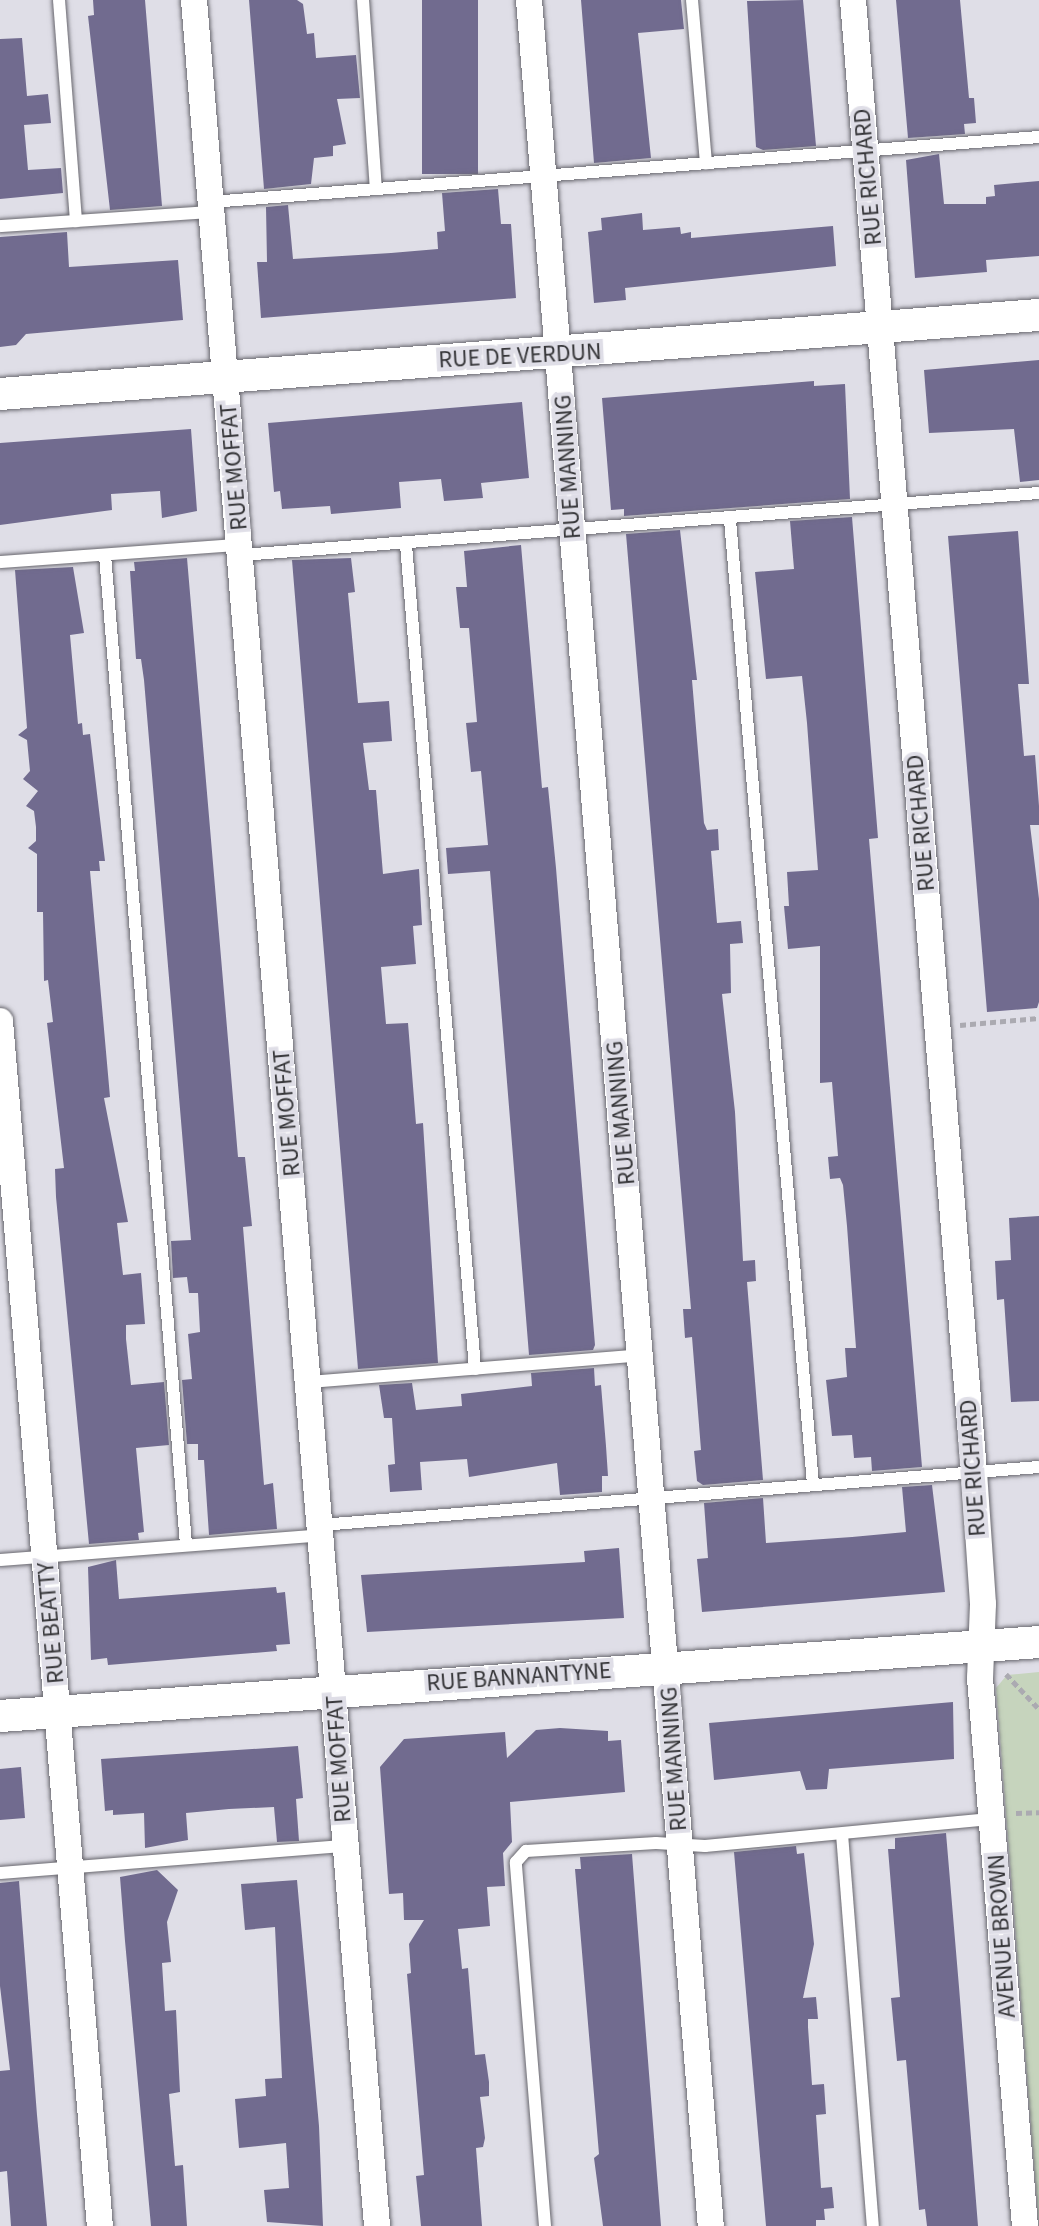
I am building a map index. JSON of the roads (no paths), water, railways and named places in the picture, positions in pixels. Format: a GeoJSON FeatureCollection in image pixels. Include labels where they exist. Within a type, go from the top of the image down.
{"type":"FeatureCollection","features":[{"type":"Feature","properties":{"kind":"street","name":"RUE MOFFAT"},"geometry":{"type":"LineString","coordinates":[[194,0],[377,2226]]}},
{"type":"Feature","properties":{"kind":"street","name":"RUE MANNING"},"geometry":{"type":"LineString","coordinates":[[529,0],[711,2226]]}},
{"type":"Feature","properties":{"kind":"street","name":"RUE RICHARD"},"geometry":{"type":"LineString","coordinates":[[853,0],[974,1472],[982,1646]]}},
{"type":"Feature","properties":{"kind":"street","name":"RUE DE VERDUN"},"geometry":{"type":"LineString","coordinates":[[0,394],[1039,315]]}},
{"type":"Feature","properties":{"kind":"street","name":"RUE BEATTY"},"geometry":{"type":"LineString","coordinates":[[0,1021],[100,2226]]}},
{"type":"Feature","properties":{"kind":"street","name":"RUE BANNANTYNE"},"geometry":{"type":"LineString","coordinates":[[0,1716],[1039,1642]]}},
{"type":"Feature","properties":{"kind":"street","name":"AVENUE BROWN"},"geometry":{"type":"LineString","coordinates":[[982,1646],[1002,1816],[1025,2226]]}},
{"type":"Feature","properties":{"kind":"lane"},"geometry":{"type":"LineString","coordinates":[[59,0],[76,221]]}},
{"type":"Feature","properties":{"kind":"lane"},"geometry":{"type":"LineString","coordinates":[[363,0],[376,189]]}},
{"type":"Feature","properties":{"kind":"lane"},"geometry":{"type":"LineString","coordinates":[[692,0],[706,163]]}},
{"type":"Feature","properties":{"kind":"lane"},"geometry":{"type":"LineString","coordinates":[[0,226],[76,221],[376,189],[1039,137]]}},
{"type":"Feature","properties":{"kind":"lane"},"geometry":{"type":"LineString","coordinates":[[0,562],[105,555],[406,545],[1039,493]]}},
{"type":"Feature","properties":{"kind":"lane"},"geometry":{"type":"LineString","coordinates":[[730,520],[813,1484]]}},
{"type":"Feature","properties":{"kind":"lane"},"geometry":{"type":"LineString","coordinates":[[406,545],[475,1369]]}},
{"type":"Feature","properties":{"kind":"lane"},"geometry":{"type":"LineString","coordinates":[[105,555],[186,1545]]}},
{"type":"Feature","properties":{"kind":"lane"},"geometry":{"type":"LineString","coordinates":[[309,1382],[641,1355]]}},
{"type":"Feature","properties":{"kind":"lane"},"geometry":{"type":"LineString","coordinates":[[0,1560],[186,1545],[652,1498],[1039,1467]]}},
{"type":"Feature","properties":{"kind":"lane"},"geometry":{"type":"LineString","coordinates":[[545,2226],[516,1862],[526,1851],[842,1834],[1002,1816]]}},
{"type":"Feature","properties":{"kind":"lane"},"geometry":{"type":"LineString","coordinates":[[842,1834],[873,2226]]}},
{"type":"Feature","properties":{"kind":"lane"},"geometry":{"type":"LineString","coordinates":[[0,1873],[346,1846]]}}]}
